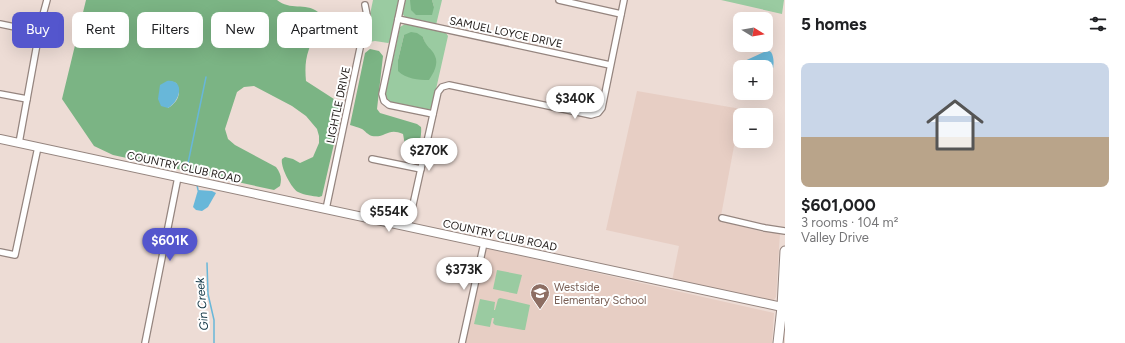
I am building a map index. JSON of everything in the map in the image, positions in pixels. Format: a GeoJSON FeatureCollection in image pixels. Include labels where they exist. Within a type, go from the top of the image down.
{"type":"FeatureCollection","features":[{"type":"Feature","properties":{"kind":"main road"},"geometry":{"type":"LineString","coordinates":[[778,343],[784,307],[785,250]]}},
{"type":"Feature","properties":{"kind":"street"},"geometry":{"type":"LineString","coordinates":[[44,12],[47,0]]}},
{"type":"Feature","properties":{"kind":"street"},"geometry":{"type":"LineString","coordinates":[[402,0],[382,94],[384,101],[389,105],[433,114]]}},
{"type":"Feature","properties":{"kind":"street"},"geometry":{"type":"LineString","coordinates":[[559,0],[621,14]]}},
{"type":"Feature","properties":{"kind":"street"},"geometry":{"type":"LineString","coordinates":[[408,226],[438,92],[442,86],[448,85],[591,115],[598,113],[602,108],[624,0]]}},
{"type":"Feature","properties":{"kind":"street","name":"LIGHTLE DRIVE"},"geometry":{"type":"LineString","coordinates":[[326,209],[367,15],[365,5]]}},
{"type":"Feature","properties":{"kind":"street","name":"SAMUEL LOYCE DRIVE"},"geometry":{"type":"LineString","coordinates":[[398,19],[610,65]]}},
{"type":"Feature","properties":{"kind":"street"},"geometry":{"type":"LineString","coordinates":[[0,24],[12,26]]}},
{"type":"Feature","properties":{"kind":"street"},"geometry":{"type":"LineString","coordinates":[[19,143],[36,48]]}},
{"type":"Feature","properties":{"kind":"street"},"geometry":{"type":"LineString","coordinates":[[0,94],[27,99]]}},
{"type":"Feature","properties":{"kind":"street","name":"COUNTRY CLUB ROAD"},"geometry":{"type":"LineString","coordinates":[[0,139],[784,307]]}},
{"type":"Feature","properties":{"kind":"street"},"geometry":{"type":"LineString","coordinates":[[0,252],[15,255],[38,147]]}},
{"type":"Feature","properties":{"kind":"street"},"geometry":{"type":"LineString","coordinates":[[372,159],[421,169]]}},
{"type":"Feature","properties":{"kind":"street"},"geometry":{"type":"LineString","coordinates":[[145,343],[178,177]]}},
{"type":"Feature","properties":{"kind":"street"},"geometry":{"type":"LineString","coordinates":[[722,218],[785,231]]}},
{"type":"Feature","properties":{"kind":"street"},"geometry":{"type":"LineString","coordinates":[[462,343],[484,243]]}},
{"type":"Feature","properties":{"kind":"shaded area"},"geometry":{"type":"Polygon","coordinates":[[[637,91],[735,108],[733,108],[734,148],[720,221],[763,232],[780,233],[776,297],[772,301],[672,281],[679,246],[606,230],[637,91]]]}},
{"type":"Feature","properties":{"kind":"shaded area"},"geometry":{"type":"Polygon","coordinates":[[[486,248],[774,313],[772,343],[465,343],[486,248]]]}},
{"type":"Feature","properties":{"kind":"green space"},"geometry":{"type":"Polygon","coordinates":[[[86,0],[277,0],[287,5],[308,7],[318,12],[277,12],[277,48],[310,48],[305,69],[306,81],[337,101],[342,109],[322,196],[319,197],[303,194],[295,190],[287,177],[282,162],[282,159],[285,157],[300,163],[313,157],[319,143],[317,129],[306,116],[292,106],[254,86],[244,87],[237,92],[225,129],[228,139],[235,145],[276,167],[281,176],[281,181],[280,186],[274,190],[113,155],[94,146],[62,99],[74,48],[129,48],[129,12],[83,12],[86,0]],[[170,81],[168,108],[177,100],[179,94],[176,83],[170,81]]]}},
{"type":"Feature","properties":{"kind":"green space"},"geometry":{"type":"Polygon","coordinates":[[[373,0],[399,0],[390,42],[372,42],[372,12],[370,12],[373,0]]]}},
{"type":"Feature","properties":{"kind":"green space"},"geometry":{"type":"Polygon","coordinates":[[[405,0],[434,7],[432,0],[442,0],[436,25],[406,19],[402,13],[405,0]]]}},
{"type":"Feature","properties":{"kind":"green space"},"geometry":{"type":"Polygon","coordinates":[[[410,0],[432,0],[434,7],[432,15],[416,15],[411,10],[410,0]]]}},
{"type":"Feature","properties":{"kind":"green space"},"geometry":{"type":"Polygon","coordinates":[[[721,0],[784,0],[782,14],[721,0]]]}},
{"type":"Feature","properties":{"kind":"green space"},"geometry":{"type":"Polygon","coordinates":[[[405,24],[446,33],[448,36],[432,107],[429,110],[390,102],[385,95],[400,27],[405,24]],[[404,35],[398,60],[398,71],[425,44],[423,37],[404,35]]]}},
{"type":"Feature","properties":{"kind":"green space"},"geometry":{"type":"Polygon","coordinates":[[[411,32],[417,33],[423,37],[435,56],[436,66],[429,80],[408,77],[398,71],[398,60],[404,35],[411,32]]]}},
{"type":"Feature","properties":{"kind":"green space"},"geometry":{"type":"Polygon","coordinates":[[[370,49],[379,51],[383,56],[377,109],[380,113],[417,124],[421,127],[420,142],[412,153],[408,152],[403,134],[398,132],[390,132],[381,136],[372,136],[362,129],[350,125],[365,53],[370,49]]]}},
{"type":"Feature","properties":{"kind":"green space"},"geometry":{"type":"Polygon","coordinates":[[[497,270],[522,275],[517,294],[493,289],[497,270]]]}},
{"type":"Feature","properties":{"kind":"green space"},"geometry":{"type":"Polygon","coordinates":[[[500,298],[530,305],[525,330],[495,325],[493,323],[494,318],[492,318],[490,327],[474,324],[480,299],[495,302],[495,310],[498,299],[500,298]]]}},
{"type":"Feature","properties":{"kind":"water"},"geometry":{"type":"Polygon","coordinates":[[[764,52],[771,52],[774,63],[773,70],[773,60],[747,60],[764,52]]]}},
{"type":"Feature","properties":{"kind":"water"},"geometry":{"type":"Polygon","coordinates":[[[167,81],[177,83],[179,87],[176,101],[168,108],[161,106],[158,99],[160,85],[167,81]]]}},
{"type":"Feature","properties":{"kind":"water"},"geometry":{"type":"Polygon","coordinates":[[[198,190],[212,191],[216,193],[208,207],[202,211],[196,210],[193,207],[198,190]]]}},
{"type":"Feature","properties":{"kind":"waterway"},"geometry":{"type":"LineString","coordinates":[[199,174],[198,172],[187,168],[206,77]]}},
{"type":"Feature","properties":{"kind":"waterway"},"geometry":{"type":"LineString","coordinates":[[197,185],[198,190]]}},
{"type":"Feature","properties":{"kind":"waterway","name":"Gin Creek"},"geometry":{"type":"LineString","coordinates":[[207,263],[208,294],[214,320],[214,343]]}},
{"type":"Feature","properties":{"kind":"place","name":"Westside Elementary School"},"geometry":{"type":"Point","coordinates":[540,310]}}]}
